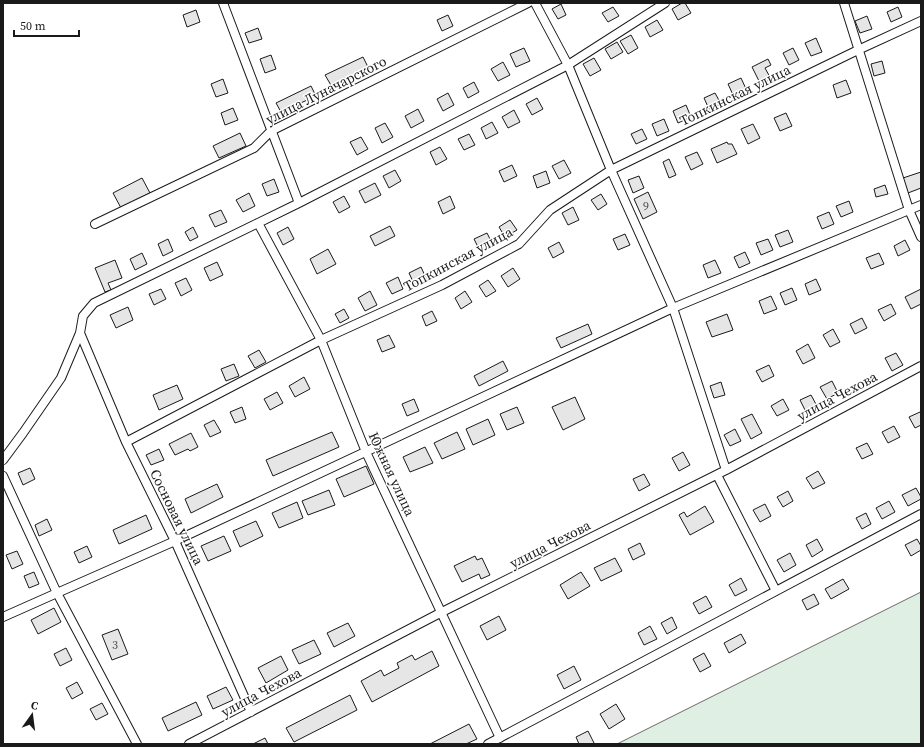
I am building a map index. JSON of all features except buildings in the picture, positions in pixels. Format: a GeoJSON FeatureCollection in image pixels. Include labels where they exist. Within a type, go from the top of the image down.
{"type":"FeatureCollection","features":[{"type":"Feature","properties":{"kind":"street"},"geometry":{"type":"LineString","coordinates":[[223,3],[299,203]]}},
{"type":"Feature","properties":{"kind":"street","name":"улица Луначарского"},"geometry":{"type":"LineString","coordinates":[[95,224],[254,148],[271,131],[528,3]]}},
{"type":"Feature","properties":{"kind":"street"},"geometry":{"type":"LineString","coordinates":[[535,3],[568,65],[611,170],[673,308],[726,470]]}},
{"type":"Feature","properties":{"kind":"street"},"geometry":{"type":"LineString","coordinates":[[3,460],[61,378],[80,334],[83,316],[94,303],[299,203],[568,65],[665,3]]}},
{"type":"Feature","properties":{"kind":"street"},"geometry":{"type":"LineString","coordinates":[[844,3],[908,210],[921,237]]}},
{"type":"Feature","properties":{"kind":"street","name":"Топкинская улица"},"geometry":{"type":"LineString","coordinates":[[126,442],[321,340],[442,284],[519,244],[550,210],[611,170],[921,21]]}},
{"type":"Feature","properties":{"kind":"street"},"geometry":{"type":"LineString","coordinates":[[3,617],[175,542],[673,308],[921,205]]}},
{"type":"Feature","properties":{"kind":"street","name":"Южная улица"},"geometry":{"type":"LineString","coordinates":[[258,223],[321,340],[366,452],[500,738]]}},
{"type":"Feature","properties":{"kind":"street","name":"Сосновая улица"},"geometry":{"type":"LineString","coordinates":[[80,334],[126,442],[175,542],[251,712]]}},
{"type":"Feature","properties":{"kind":"street","name":"улица Чехова"},"geometry":{"type":"LineString","coordinates":[[189,744],[442,612],[717,475],[921,366]]}},
{"type":"Feature","properties":{"kind":"street"},"geometry":{"type":"LineString","coordinates":[[717,475],[776,591]]}},
{"type":"Feature","properties":{"kind":"street"},"geometry":{"type":"LineString","coordinates":[[3,476],[57,593],[137,744]]}},
{"type":"Feature","properties":{"kind":"street"},"geometry":{"type":"LineString","coordinates":[[488,744],[921,514]]}},
{"type":"Feature","properties":{"kind":"green space"},"geometry":{"type":"Polygon","coordinates":[[[921,592],[921,744],[617,744],[921,592]]]}}]}
